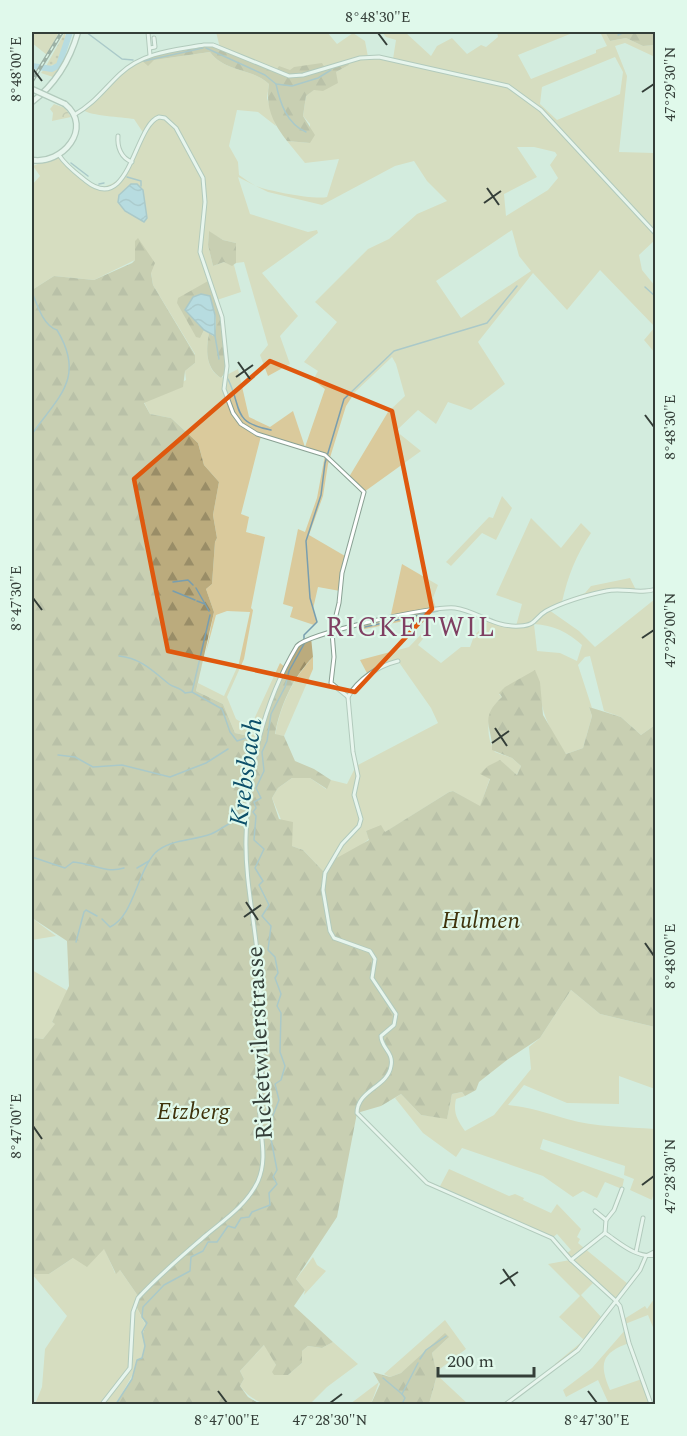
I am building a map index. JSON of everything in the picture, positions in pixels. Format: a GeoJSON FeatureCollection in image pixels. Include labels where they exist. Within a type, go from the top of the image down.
{"type":"FeatureCollection","features":[{"type":"Feature","properties":{"kind":"main road"},"geometry":{"type":"LineString","coordinates":[[32,102],[58,75],[71,52],[78,32]]}},
{"type":"Feature","properties":{"kind":"main road"},"geometry":{"type":"LineString","coordinates":[[32,88],[65,104],[74,115],[75,136],[59,155],[48,159],[32,160]]}},
{"type":"Feature","properties":{"kind":"street"},"geometry":{"type":"LineString","coordinates":[[148,32],[150,55]]}},
{"type":"Feature","properties":{"kind":"street"},"geometry":{"type":"LineString","coordinates":[[150,48],[155,47],[154,38]]}},
{"type":"Feature","properties":{"kind":"street"},"geometry":{"type":"LineString","coordinates":[[74,115],[94,103],[124,70],[150,55],[210,45],[289,76],[303,75],[360,58],[379,57],[497,82],[523,94],[541,110],[656,234]]}},
{"type":"Feature","properties":{"kind":"street"},"geometry":{"type":"LineString","coordinates":[[59,155],[66,164],[89,183],[102,189],[120,179],[132,162],[150,122],[159,117],[165,118],[176,128],[198,166],[205,189],[200,252],[222,317],[227,366],[223,382],[226,395],[238,420],[248,429],[331,458],[364,492],[345,556],[332,632],[334,657],[331,683],[348,697]]}},
{"type":"Feature","properties":{"kind":"street"},"geometry":{"type":"LineString","coordinates":[[118,136],[119,150],[132,162]]}},
{"type":"Feature","properties":{"kind":"street","name":"Ricketwilerstrasse"},"geometry":{"type":"LineString","coordinates":[[102,1404],[130,1368],[133,1312],[138,1298],[240,1206],[258,1181],[264,1162],[260,1107],[263,1077],[262,1032],[257,949],[247,872],[246,820],[258,738],[290,659],[303,640],[311,637],[445,608],[459,609],[503,625],[526,626],[534,624],[548,610],[605,591],[625,589],[647,592],[656,589]]}},
{"type":"Feature","properties":{"kind":"street"},"geometry":{"type":"LineString","coordinates":[[398,661],[368,675],[355,686],[348,697],[353,752],[358,776],[354,795],[360,819],[359,826],[342,844],[325,873],[323,890],[330,931],[340,941],[370,951],[375,958],[372,978],[396,1014],[396,1020],[381,1036],[392,1059],[391,1068],[387,1077],[360,1100],[357,1113],[398,1157],[427,1183],[438,1190],[543,1233],[557,1243],[571,1260],[616,1301],[620,1306],[629,1343],[651,1404]]}},
{"type":"Feature","properties":{"kind":"street"},"geometry":{"type":"LineString","coordinates":[[606,1233],[606,1220],[614,1210],[622,1189]]}},
{"type":"Feature","properties":{"kind":"street"},"geometry":{"type":"LineString","coordinates":[[595,1211],[606,1220]]}},
{"type":"Feature","properties":{"kind":"street"},"geometry":{"type":"LineString","coordinates":[[636,1252],[643,1218]]}},
{"type":"Feature","properties":{"kind":"street"},"geometry":{"type":"LineString","coordinates":[[571,1260],[606,1233]]}},
{"type":"Feature","properties":{"kind":"street"},"geometry":{"type":"LineString","coordinates":[[606,1233],[636,1252],[646,1256],[656,1253]]}},
{"type":"Feature","properties":{"kind":"street"},"geometry":{"type":"LineString","coordinates":[[506,1404],[578,1350],[640,1270],[646,1256]]}},
{"type":"Feature","properties":{"kind":"highlighted area"},"geometry":{"type":"Polygon","coordinates":[[[270,361],[392,411],[432,609],[355,692],[168,651],[134,479],[270,361]]]}},
{"type":"Feature","properties":{"kind":"green space"},"geometry":{"type":"Polygon","coordinates":[[[32,32],[59,32],[47,55],[32,43],[32,32]]]}},
{"type":"Feature","properties":{"kind":"green space"},"geometry":{"type":"Polygon","coordinates":[[[65,32],[66,40],[59,63],[45,68],[65,32]]]}},
{"type":"Feature","properties":{"kind":"green space"},"geometry":{"type":"Polygon","coordinates":[[[67,32],[71,32],[63,61],[57,72],[53,77],[41,73],[45,68],[55,66],[67,32]]]}},
{"type":"Feature","properties":{"kind":"green space"},"geometry":{"type":"Polygon","coordinates":[[[216,32],[327,32],[337,44],[353,33],[365,41],[368,57],[393,59],[396,40],[386,37],[382,32],[405,32],[431,56],[437,46],[452,38],[467,54],[481,45],[486,47],[498,37],[497,32],[575,32],[518,55],[531,79],[596,53],[596,50],[607,46],[600,32],[605,32],[610,41],[626,38],[643,46],[655,45],[655,57],[625,43],[615,46],[627,76],[619,152],[655,153],[655,240],[639,255],[642,270],[655,286],[655,327],[600,270],[567,310],[533,273],[478,342],[505,384],[471,410],[448,402],[436,424],[418,410],[396,431],[421,451],[364,492],[349,477],[388,412],[405,396],[392,357],[355,392],[346,406],[328,464],[323,496],[309,535],[345,556],[340,591],[318,587],[313,609],[317,622],[314,625],[290,617],[293,607],[283,604],[298,529],[305,532],[317,498],[325,455],[261,436],[241,514],[249,517],[246,532],[265,537],[244,659],[227,697],[236,719],[250,728],[280,663],[286,668],[258,738],[235,733],[223,704],[196,691],[198,683],[224,696],[239,663],[250,612],[227,611],[216,615],[206,652],[214,612],[206,589],[212,584],[217,538],[213,515],[219,482],[204,465],[198,443],[171,418],[150,414],[144,402],[186,380],[185,371],[195,363],[195,354],[153,285],[151,273],[135,241],[135,260],[94,280],[54,276],[32,290],[32,185],[40,176],[33,166],[59,155],[95,187],[114,183],[121,177],[132,162],[144,134],[134,119],[99,115],[83,110],[99,99],[120,74],[140,59],[154,60],[210,52],[223,63],[254,75],[269,84],[267,98],[276,126],[258,112],[237,110],[229,146],[238,162],[239,175],[256,186],[270,190],[302,196],[327,197],[339,159],[305,163],[287,141],[310,143],[310,124],[303,116],[306,96],[336,72],[349,65],[276,72],[220,48],[216,32]],[[615,57],[542,87],[540,104],[557,120],[620,94],[623,72],[615,57]],[[517,147],[537,177],[504,194],[506,216],[548,190],[558,178],[550,165],[557,155],[555,152],[534,147],[517,147]],[[414,161],[395,166],[322,205],[268,192],[238,177],[250,214],[308,232],[317,230],[318,233],[262,273],[298,316],[280,336],[290,364],[268,376],[260,355],[268,345],[244,262],[236,263],[236,243],[223,240],[209,232],[208,245],[213,266],[224,262],[234,265],[241,292],[217,300],[200,338],[204,330],[209,333],[207,346],[209,364],[216,374],[221,378],[238,369],[249,417],[270,427],[293,411],[305,447],[325,389],[313,380],[318,371],[304,362],[337,322],[315,302],[368,249],[389,239],[417,214],[447,201],[427,181],[414,161]],[[512,230],[436,281],[461,318],[531,271],[519,256],[512,230]]]}},
{"type":"Feature","properties":{"kind":"green space"},"geometry":{"type":"Polygon","coordinates":[[[605,32],[655,32],[655,45],[643,46],[626,38],[610,41],[605,32]]]}},
{"type":"Feature","properties":{"kind":"green space"},"geometry":{"type":"Polygon","coordinates":[[[210,45],[275,72],[279,66],[290,70],[294,67],[322,63],[325,68],[347,61],[349,65],[336,72],[338,83],[323,91],[314,90],[306,96],[303,116],[315,135],[310,143],[287,141],[271,114],[268,100],[269,84],[262,79],[223,63],[210,52],[154,60],[148,66],[140,59],[150,55],[210,45]]]}},
{"type":"Feature","properties":{"kind":"green space"},"geometry":{"type":"Polygon","coordinates":[[[54,104],[65,108],[71,117],[52,121],[53,113],[50,109],[54,104]]]}},
{"type":"Feature","properties":{"kind":"green space"},"geometry":{"type":"Polygon","coordinates":[[[209,231],[223,240],[236,243],[236,263],[232,266],[224,262],[213,266],[208,245],[209,231]]]}},
{"type":"Feature","properties":{"kind":"green space","name":"Etzberg"},"geometry":{"type":"Polygon","coordinates":[[[138,238],[155,263],[151,273],[153,285],[195,355],[195,363],[185,371],[183,387],[144,403],[150,414],[171,418],[198,443],[204,465],[219,482],[213,515],[217,538],[212,584],[206,589],[214,612],[196,691],[223,704],[235,733],[258,738],[285,667],[293,654],[311,637],[313,657],[288,692],[275,734],[284,736],[295,761],[331,780],[327,789],[310,778],[292,778],[278,788],[272,798],[279,819],[293,822],[292,846],[303,850],[325,873],[333,860],[369,840],[366,831],[381,825],[385,832],[449,792],[453,791],[480,806],[490,779],[480,774],[488,766],[500,760],[517,775],[521,766],[512,758],[492,750],[488,723],[490,711],[502,697],[499,693],[505,687],[535,670],[540,682],[543,715],[566,754],[583,748],[592,716],[589,707],[621,717],[641,735],[655,725],[655,1027],[600,1014],[571,990],[540,1038],[479,1082],[476,1090],[465,1096],[462,1092],[452,1094],[447,1119],[421,1115],[401,1094],[381,1106],[357,1113],[337,1217],[296,1279],[305,1290],[294,1306],[333,1342],[322,1348],[308,1346],[302,1351],[302,1363],[288,1375],[274,1375],[272,1372],[276,1365],[264,1345],[240,1371],[244,1379],[240,1386],[248,1397],[260,1404],[116,1404],[132,1379],[137,1360],[142,1358],[145,1346],[142,1336],[146,1325],[135,1304],[138,1296],[120,1270],[116,1274],[104,1249],[87,1267],[73,1258],[49,1274],[32,1274],[32,1041],[35,1038],[43,1039],[55,1024],[52,1022],[69,986],[67,941],[32,918],[32,290],[54,276],[94,280],[132,263],[135,260],[135,241],[138,238]]]}},
{"type":"Feature","properties":{"kind":"green space"},"geometry":{"type":"Polygon","coordinates":[[[208,281],[220,316],[226,345],[227,359],[221,378],[212,369],[208,358],[209,333],[213,336],[216,321],[208,295],[193,297],[185,310],[204,330],[200,338],[196,337],[177,303],[178,298],[208,281]]]}},
{"type":"Feature","properties":{"kind":"green space"},"geometry":{"type":"Polygon","coordinates":[[[655,327],[655,353],[644,340],[655,327]]]}},
{"type":"Feature","properties":{"kind":"green space"},"geometry":{"type":"Polygon","coordinates":[[[502,496],[512,508],[496,540],[482,533],[451,566],[446,562],[489,517],[493,518],[502,496]]]}},
{"type":"Feature","properties":{"kind":"green space"},"geometry":{"type":"Polygon","coordinates":[[[531,518],[561,548],[581,523],[591,533],[573,566],[562,602],[585,593],[591,586],[630,578],[636,590],[602,592],[549,610],[579,631],[595,647],[655,599],[655,725],[641,735],[621,717],[604,711],[590,656],[585,657],[578,665],[592,708],[589,707],[592,716],[583,748],[566,754],[560,745],[550,728],[541,702],[540,682],[499,694],[502,697],[490,716],[489,738],[495,752],[512,758],[521,766],[517,775],[500,761],[488,767],[481,774],[490,778],[480,807],[453,791],[449,792],[384,833],[366,831],[369,839],[325,873],[303,850],[292,846],[272,798],[278,788],[292,778],[310,778],[326,789],[331,780],[347,784],[356,766],[438,723],[431,708],[398,661],[368,675],[360,660],[409,647],[429,626],[430,630],[418,645],[441,663],[461,647],[470,647],[474,636],[488,621],[516,626],[522,604],[496,595],[531,518]],[[534,624],[537,651],[560,653],[577,661],[582,645],[560,630],[534,624]]]}},
{"type":"Feature","properties":{"kind":"green space"},"geometry":{"type":"Polygon","coordinates":[[[402,564],[438,585],[433,598],[436,608],[428,610],[428,616],[360,630],[360,625],[390,619],[402,564]]]}},
{"type":"Feature","properties":{"kind":"green space"},"geometry":{"type":"Polygon","coordinates":[[[313,657],[313,669],[284,736],[275,735],[288,693],[299,674],[313,657]]]}},
{"type":"Feature","properties":{"kind":"green space"},"geometry":{"type":"Polygon","coordinates":[[[32,918],[56,936],[32,940],[32,918]]]}},
{"type":"Feature","properties":{"kind":"green space"},"geometry":{"type":"Polygon","coordinates":[[[32,970],[68,991],[52,1022],[56,1024],[43,1039],[35,1038],[32,1041],[32,970]]]}},
{"type":"Feature","properties":{"kind":"green space"},"geometry":{"type":"Polygon","coordinates":[[[571,990],[600,1014],[655,1027],[655,1089],[619,1076],[619,1104],[567,1103],[524,1085],[508,1105],[589,1124],[655,1129],[655,1188],[652,1200],[630,1190],[634,1179],[624,1175],[625,1166],[543,1139],[540,1149],[624,1179],[622,1189],[605,1182],[597,1198],[583,1191],[573,1197],[543,1176],[462,1148],[456,1157],[423,1133],[395,1098],[401,1094],[421,1115],[447,1118],[452,1094],[462,1092],[465,1096],[456,1099],[455,1112],[465,1131],[494,1115],[531,1069],[529,1047],[540,1038],[571,990]]]}},
{"type":"Feature","properties":{"kind":"green space"},"geometry":{"type":"Polygon","coordinates":[[[449,1169],[509,1196],[515,1194],[551,1213],[557,1204],[581,1229],[577,1237],[580,1239],[578,1243],[628,1284],[616,1301],[594,1282],[581,1295],[603,1319],[578,1350],[558,1366],[555,1364],[584,1340],[559,1317],[580,1296],[548,1264],[570,1260],[566,1254],[571,1250],[557,1234],[552,1238],[438,1190],[449,1169]]]}},
{"type":"Feature","properties":{"kind":"green space"},"geometry":{"type":"Polygon","coordinates":[[[104,1248],[115,1273],[120,1270],[138,1296],[135,1304],[146,1326],[142,1336],[145,1346],[142,1358],[116,1404],[35,1404],[42,1387],[45,1349],[67,1316],[32,1274],[49,1274],[73,1258],[104,1248]]]}},
{"type":"Feature","properties":{"kind":"green space"},"geometry":{"type":"Polygon","coordinates":[[[313,1257],[317,1265],[326,1271],[304,1295],[305,1290],[296,1279],[313,1257]]]}},
{"type":"Feature","properties":{"kind":"green space"},"geometry":{"type":"Polygon","coordinates":[[[654,1299],[655,1332],[648,1315],[625,1324],[624,1319],[645,1306],[647,1309],[654,1299]]]}},
{"type":"Feature","properties":{"kind":"green space"},"geometry":{"type":"Polygon","coordinates":[[[445,1320],[466,1349],[436,1372],[432,1353],[449,1337],[401,1373],[390,1377],[384,1374],[445,1320]]]}},
{"type":"Feature","properties":{"kind":"green space"},"geometry":{"type":"Polygon","coordinates":[[[626,1329],[629,1343],[608,1355],[604,1373],[610,1390],[642,1379],[651,1404],[609,1404],[598,1380],[566,1397],[563,1390],[592,1368],[626,1329]]]}},
{"type":"Feature","properties":{"kind":"green space"},"geometry":{"type":"Polygon","coordinates":[[[445,1333],[449,1337],[432,1353],[437,1375],[429,1404],[371,1404],[380,1384],[373,1372],[390,1377],[401,1373],[445,1333]]]}},
{"type":"Feature","properties":{"kind":"green space"},"geometry":{"type":"Polygon","coordinates":[[[333,1342],[358,1364],[327,1387],[310,1404],[272,1405],[263,1403],[255,1400],[240,1386],[244,1379],[240,1371],[265,1344],[276,1365],[274,1375],[288,1375],[302,1363],[302,1351],[308,1346],[322,1348],[333,1342]]]}},
{"type":"Feature","properties":{"kind":"green space"},"geometry":{"type":"Polygon","coordinates":[[[437,1375],[468,1404],[429,1404],[437,1375]]]}},
{"type":"Feature","properties":{"kind":"green space"},"geometry":{"type":"Polygon","coordinates":[[[379,1382],[371,1404],[350,1404],[379,1382]]]}},
{"type":"Feature","properties":{"kind":"water"},"geometry":{"type":"Polygon","coordinates":[[[131,184],[137,184],[143,190],[147,218],[144,222],[125,211],[118,202],[119,195],[131,184]]]}},
{"type":"Feature","properties":{"kind":"water"},"geometry":{"type":"Polygon","coordinates":[[[201,294],[210,296],[215,315],[215,336],[204,330],[185,310],[193,297],[201,294]]]}},
{"type":"Feature","properties":{"kind":"waterway"},"geometry":{"type":"LineString","coordinates":[[32,66],[52,69],[59,65],[70,32]]}},
{"type":"Feature","properties":{"kind":"waterway"},"geometry":{"type":"LineString","coordinates":[[86,32],[122,59],[133,60]]}},
{"type":"Feature","properties":{"kind":"waterway"},"geometry":{"type":"LineString","coordinates":[[618,35],[625,32]]}},
{"type":"Feature","properties":{"kind":"waterway"},"geometry":{"type":"LineString","coordinates":[[144,61],[203,48]]}},
{"type":"Feature","properties":{"kind":"waterway"},"geometry":{"type":"LineString","coordinates":[[206,48],[265,75],[276,84],[292,86],[318,78],[331,70]]}},
{"type":"Feature","properties":{"kind":"waterway"},"geometry":{"type":"LineString","coordinates":[[276,84],[282,105],[289,118],[306,132]]}},
{"type":"Feature","properties":{"kind":"waterway"},"geometry":{"type":"LineString","coordinates":[[71,163],[88,176]]}},
{"type":"Feature","properties":{"kind":"waterway"},"geometry":{"type":"LineString","coordinates":[[127,177],[141,181],[141,186]]}},
{"type":"Feature","properties":{"kind":"waterway"},"geometry":{"type":"LineString","coordinates":[[99,184],[104,183]]}},
{"type":"Feature","properties":{"kind":"waterway","name":"Krebsbach"},"geometry":{"type":"LineString","coordinates":[[304,639],[304,635],[317,622],[310,598],[306,541],[321,495],[325,463],[344,399],[394,351],[487,323],[517,286]]}},
{"type":"Feature","properties":{"kind":"waterway"},"geometry":{"type":"LineString","coordinates":[[645,287],[656,297]]}},
{"type":"Feature","properties":{"kind":"waterway"},"geometry":{"type":"LineString","coordinates":[[32,292],[44,319],[57,330],[69,361],[69,374],[65,386],[32,434]]}},
{"type":"Feature","properties":{"kind":"waterway"},"geometry":{"type":"LineString","coordinates":[[215,336],[219,359]]}},
{"type":"Feature","properties":{"kind":"waterway"},"geometry":{"type":"LineString","coordinates":[[228,379],[244,419],[258,427],[271,430]]}},
{"type":"Feature","properties":{"kind":"waterway"},"geometry":{"type":"LineString","coordinates":[[173,582],[188,580],[193,585]]}},
{"type":"Feature","properties":{"kind":"waterway"},"geometry":{"type":"LineString","coordinates":[[196,588],[209,611]]}},
{"type":"Feature","properties":{"kind":"waterway"},"geometry":{"type":"LineString","coordinates":[[173,591],[195,600]]}},
{"type":"Feature","properties":{"kind":"waterway"},"geometry":{"type":"LineString","coordinates":[[197,601],[205,604]]}},
{"type":"Feature","properties":{"kind":"waterway"},"geometry":{"type":"LineString","coordinates":[[365,627],[438,611]]}},
{"type":"Feature","properties":{"kind":"waterway"},"geometry":{"type":"LineString","coordinates":[[210,615],[192,692],[222,709],[230,732],[237,741],[246,738],[255,743]]}},
{"type":"Feature","properties":{"kind":"waterway","name":"Krebsbach"},"geometry":{"type":"LineString","coordinates":[[116,1404],[132,1379],[137,1360],[142,1358],[145,1346],[142,1332],[147,1323],[142,1317],[143,1307],[164,1285],[190,1271],[191,1257],[203,1251],[208,1242],[217,1242],[228,1226],[235,1228],[241,1218],[249,1217],[252,1212],[270,1205],[269,1193],[277,1184],[273,1177],[277,1170],[271,1139],[272,1118],[279,1100],[275,1084],[281,1080],[285,1066],[280,1052],[281,1013],[277,1006],[281,994],[275,978],[278,973],[275,957],[268,950],[271,926],[262,916],[269,905],[259,885],[263,881],[255,868],[264,849],[254,840],[256,816],[253,812],[256,808],[254,802],[261,798],[256,788],[264,771],[262,752],[267,741],[271,714],[285,687],[289,671],[304,644]]}},
{"type":"Feature","properties":{"kind":"waterway"},"geometry":{"type":"LineString","coordinates":[[119,656],[141,663],[185,693],[192,692]]}},
{"type":"Feature","properties":{"kind":"waterway"},"geometry":{"type":"LineString","coordinates":[[58,755],[75,757],[93,767],[122,765],[170,777],[206,763],[228,749]]}},
{"type":"Feature","properties":{"kind":"waterway"},"geometry":{"type":"LineString","coordinates":[[102,919],[110,927],[125,913],[149,861],[161,848],[211,834],[244,819]]}},
{"type":"Feature","properties":{"kind":"waterway"},"geometry":{"type":"LineString","coordinates":[[32,857],[65,868],[73,862],[111,870],[124,868]]}},
{"type":"Feature","properties":{"kind":"waterway"},"geometry":{"type":"LineString","coordinates":[[137,868],[149,861]]}},
{"type":"Feature","properties":{"kind":"waterway"},"geometry":{"type":"LineString","coordinates":[[76,942],[84,912],[86,910],[97,916]]}},
{"type":"Feature","properties":{"kind":"waterway"},"geometry":{"type":"LineString","coordinates":[[420,1359],[426,1350],[446,1336]]}},
{"type":"Feature","properties":{"kind":"waterway"},"geometry":{"type":"LineString","coordinates":[[402,1404],[405,1398],[402,1394],[418,1363]]}},
{"type":"Feature","properties":{"kind":"waterway"},"geometry":{"type":"LineString","coordinates":[[383,1378],[402,1394]]}},
{"type":"Feature","properties":{"kind":"railway"},"geometry":{"type":"LineString","coordinates":[[32,81],[62,32]]}},
{"type":"Feature","properties":{"kind":"district","name":"RICKETWIL"},"geometry":{"type":"Point","coordinates":[411,627]}},
{"type":"Feature","properties":{"kind":"park label","name":"Hulmen"},"geometry":{"type":"Point","coordinates":[481,920]}}]}
